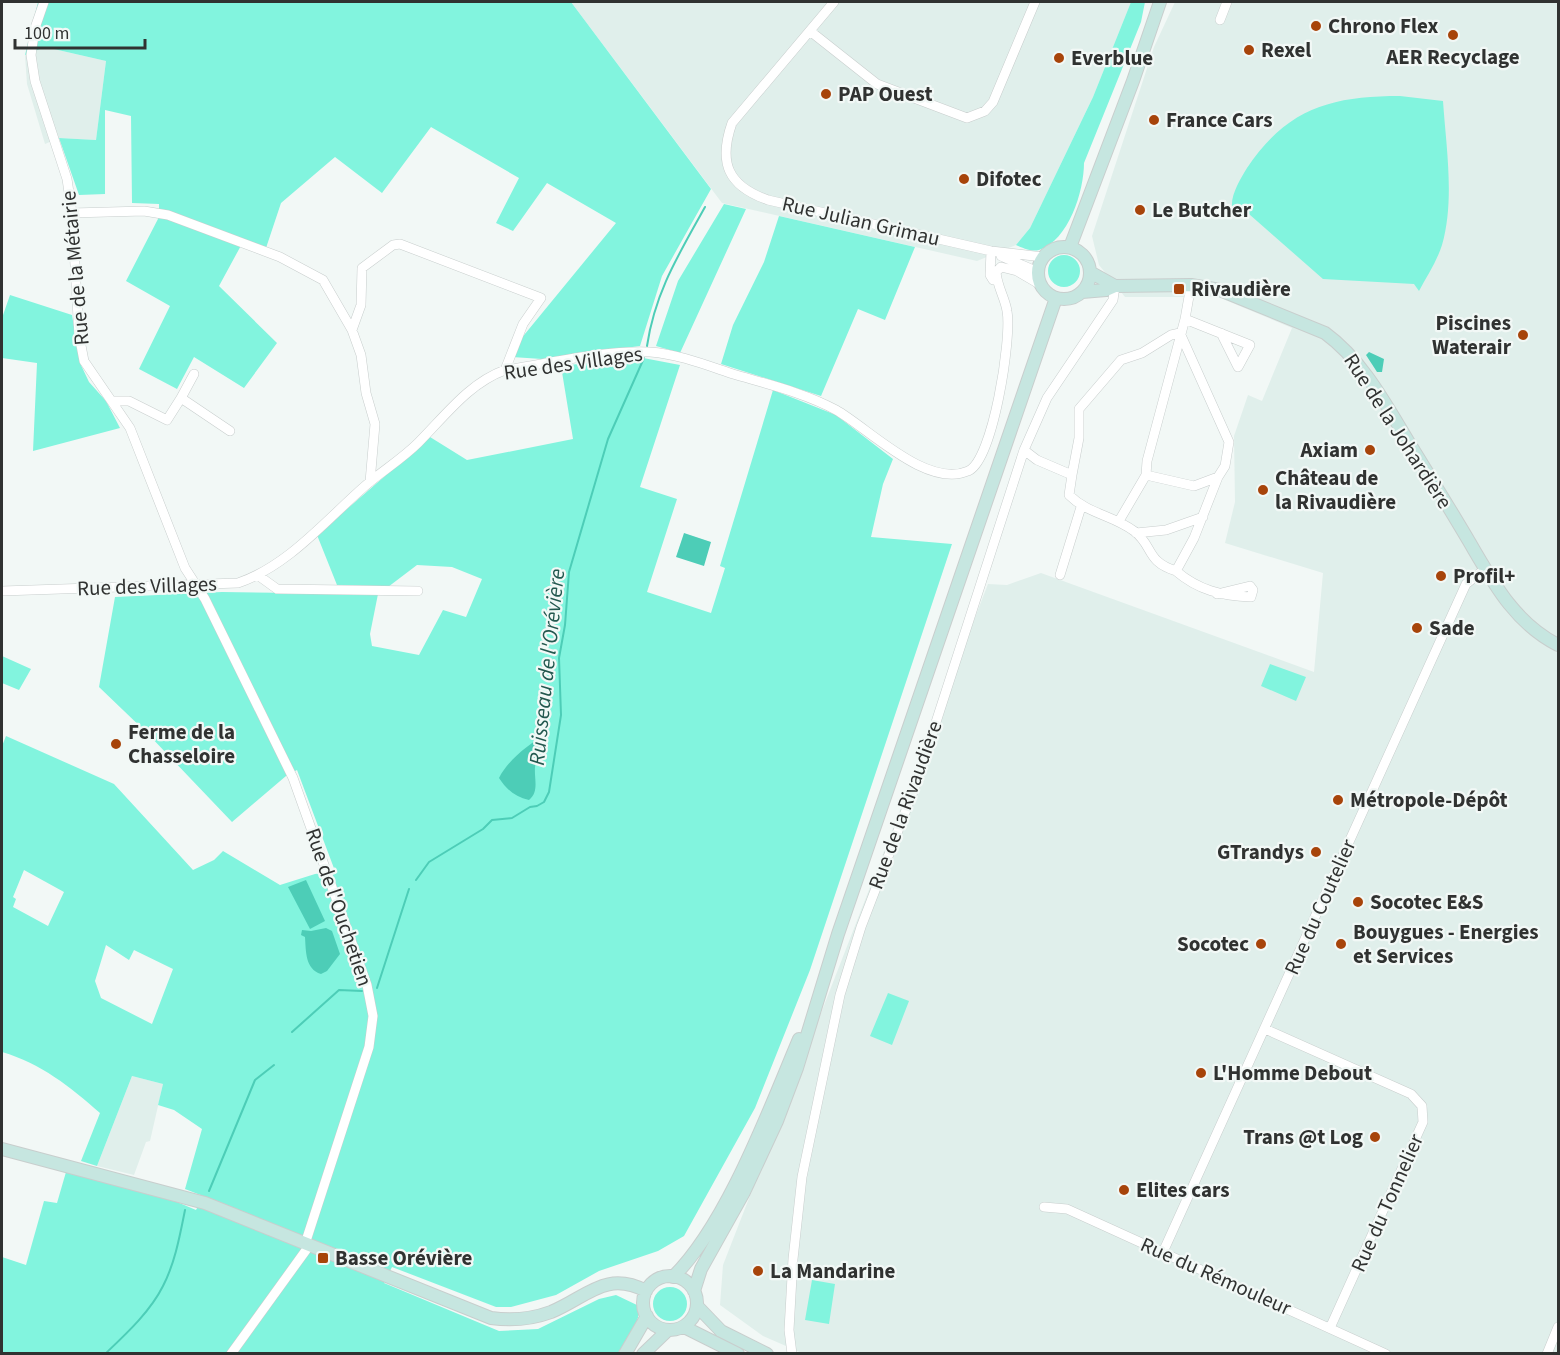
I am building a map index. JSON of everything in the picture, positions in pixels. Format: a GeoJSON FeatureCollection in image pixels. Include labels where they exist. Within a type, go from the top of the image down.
{"type":"FeatureCollection","features":[{"type":"Feature","properties":{"kind":"main road"},"geometry":{"type":"LineString","coordinates":[[1070,247],[1133,81],[1160,2]]}},
{"type":"Feature","properties":{"kind":"main road"},"geometry":{"type":"LineString","coordinates":[[1070,247],[1086,258],[1090,272],[1087,285],[1082,292],[1072,298],[1056,298],[1041,285],[1038,272],[1043,258],[1055,248],[1070,247]]}},
{"type":"Feature","properties":{"kind":"main road"},"geometry":{"type":"LineString","coordinates":[[1090,272],[1115,286]]}},
{"type":"Feature","properties":{"kind":"main road","name":"Rue de la Johardière"},"geometry":{"type":"LineString","coordinates":[[1082,292],[1106,290],[1115,286],[1191,285],[1220,290],[1325,333],[1352,355],[1387,407],[1485,569],[1516,613],[1538,634],[1558,645]]}},
{"type":"Feature","properties":{"kind":"main road"},"geometry":{"type":"LineString","coordinates":[[694,1291],[701,1269],[744,1192],[777,1121],[1056,298]]}},
{"type":"Feature","properties":{"kind":"main road"},"geometry":{"type":"LineString","coordinates":[[673,1277],[691,1258],[733,1185],[826,974]]}},
{"type":"Feature","properties":{"kind":"main road"},"geometry":{"type":"LineString","coordinates":[[2,1149],[205,1203],[474,1312],[498,1319],[543,1315],[613,1282],[625,1283],[646,1291]]}},
{"type":"Feature","properties":{"kind":"main road"},"geometry":{"type":"LineString","coordinates":[[697,1306],[690,1322],[684,1327],[668,1330],[656,1326],[647,1316],[644,1306],[646,1291],[661,1278],[673,1277],[689,1284],[694,1291],[697,1306],[721,1331],[767,1353]]}},
{"type":"Feature","properties":{"kind":"main road"},"geometry":{"type":"LineString","coordinates":[[625,1353],[647,1316]]}},
{"type":"Feature","properties":{"kind":"main road"},"geometry":{"type":"LineString","coordinates":[[684,1327],[738,1353]]}},
{"type":"Feature","properties":{"kind":"main road"},"geometry":{"type":"LineString","coordinates":[[643,1353],[668,1330]]}},
{"type":"Feature","properties":{"kind":"street","name":"Rue de la Métairie"},"geometry":{"type":"LineString","coordinates":[[44,2],[35,28],[31,55],[35,81],[67,179],[72,213],[76,310],[84,361],[130,428],[185,568],[197,585]]}},
{"type":"Feature","properties":{"kind":"street"},"geometry":{"type":"LineString","coordinates":[[834,2],[810,31],[877,84],[967,118],[985,111],[993,102],[1035,2]]}},
{"type":"Feature","properties":{"kind":"street"},"geometry":{"type":"LineString","coordinates":[[1220,21],[1227,2]]}},
{"type":"Feature","properties":{"kind":"street","name":"Rue Julian Grimau"},"geometry":{"type":"LineString","coordinates":[[810,31],[732,123],[724,144],[726,165],[736,183],[750,194],[768,200],[991,251],[1043,258]]}},
{"type":"Feature","properties":{"kind":"street"},"geometry":{"type":"LineString","coordinates":[[72,213],[144,211],[168,214],[280,257],[323,280],[352,330],[361,355],[366,393],[375,424],[370,482]]}},
{"type":"Feature","properties":{"kind":"street"},"geometry":{"type":"LineString","coordinates":[[352,330],[361,305],[362,268],[393,245],[400,244],[541,298],[523,324],[505,370]]}},
{"type":"Feature","properties":{"kind":"street","name":"Rue Julian Grimau"},"geometry":{"type":"LineString","coordinates":[[991,251],[1038,272]]}},
{"type":"Feature","properties":{"kind":"street","name":"Rue des Villages"},"geometry":{"type":"LineString","coordinates":[[2,591],[238,583],[259,576],[280,562],[370,482],[416,446],[469,392],[491,375],[505,370],[626,353],[665,354],[819,402],[837,411],[911,462],[935,471],[957,473],[969,471],[978,462],[1002,389],[1008,312],[990,275],[991,251]]}},
{"type":"Feature","properties":{"kind":"street"},"geometry":{"type":"LineString","coordinates":[[1000,292],[996,272],[1001,267],[1017,271],[1041,285]]}},
{"type":"Feature","properties":{"kind":"street"},"geometry":{"type":"LineString","coordinates":[[1119,521],[1146,475],[1147,461],[1185,319],[1191,285]]}},
{"type":"Feature","properties":{"kind":"street","name":"Rue de la Rivaudière"},"geometry":{"type":"LineString","coordinates":[[792,1353],[789,1330],[793,1259],[802,1176],[840,995],[861,927],[916,784],[1024,450],[1047,398],[1113,300],[1115,286]]}},
{"type":"Feature","properties":{"kind":"street"},"geometry":{"type":"LineString","coordinates":[[1185,319],[1221,333]]}},
{"type":"Feature","properties":{"kind":"street"},"geometry":{"type":"LineString","coordinates":[[1180,333],[1171,335],[1142,353],[1121,360],[1079,409],[1079,438],[1069,495],[1080,507],[1119,521],[1137,532],[1157,563],[1176,571],[1194,585],[1217,594]]}},
{"type":"Feature","properties":{"kind":"street"},"geometry":{"type":"LineString","coordinates":[[1176,571],[1225,466],[1228,441],[1180,333]]}},
{"type":"Feature","properties":{"kind":"street"},"geometry":{"type":"LineString","coordinates":[[113,401],[129,401],[166,420],[194,374]]}},
{"type":"Feature","properties":{"kind":"street"},"geometry":{"type":"LineString","coordinates":[[181,398],[230,430]]}},
{"type":"Feature","properties":{"kind":"street"},"geometry":{"type":"LineString","coordinates":[[1024,450],[1037,460],[1072,474]]}},
{"type":"Feature","properties":{"kind":"street"},"geometry":{"type":"LineString","coordinates":[[1146,475],[1194,486],[1218,477]]}},
{"type":"Feature","properties":{"kind":"street"},"geometry":{"type":"LineString","coordinates":[[1059,575],[1080,507]]}},
{"type":"Feature","properties":{"kind":"street"},"geometry":{"type":"LineString","coordinates":[[1137,532],[1166,531],[1203,517]]}},
{"type":"Feature","properties":{"kind":"street","name":"Rue du Coutelier"},"geometry":{"type":"LineString","coordinates":[[1163,1252],[1466,584],[1485,569]]}},
{"type":"Feature","properties":{"kind":"street"},"geometry":{"type":"LineString","coordinates":[[259,576],[277,588],[418,591]]}},
{"type":"Feature","properties":{"kind":"street","name":"Rue de l'Ouchetien"},"geometry":{"type":"LineString","coordinates":[[197,585],[293,778],[368,985],[373,1016],[369,1047],[307,1245],[231,1353]]}},
{"type":"Feature","properties":{"kind":"street","name":"Rue du Tonnelier"},"geometry":{"type":"LineString","coordinates":[[1265,1029],[1411,1094],[1422,1106],[1423,1122],[1330,1328]]}},
{"type":"Feature","properties":{"kind":"street","name":"Rue du Rémouleur"},"geometry":{"type":"LineString","coordinates":[[1044,1207],[1067,1209],[1386,1353]]}},
{"type":"Feature","properties":{"kind":"street"},"geometry":{"type":"LineString","coordinates":[[1546,1353],[1558,1327]]}},
{"type":"Feature","properties":{"kind":"shaded area"},"geometry":{"type":"Polygon","coordinates":[[[38,2],[571,2],[711,189],[662,276],[640,346],[542,359],[512,357],[520,340],[616,223],[547,183],[513,231],[496,223],[519,178],[431,127],[382,193],[335,157],[281,203],[266,248],[244,240],[219,286],[277,343],[244,388],[194,357],[177,389],[139,369],[170,306],[126,281],[159,217],[159,204],[132,203],[131,116],[105,110],[105,194],[79,195],[59,138],[96,140],[106,61],[45,47],[25,55],[38,2]]]}},
{"type":"Feature","properties":{"kind":"shaded area"},"geometry":{"type":"Polygon","coordinates":[[[571,2],[1131,2],[1093,97],[1030,228],[1016,245],[977,261],[722,203],[571,2]]]}},
{"type":"Feature","properties":{"kind":"shaded area"},"geometry":{"type":"Polygon","coordinates":[[[1131,2],[1145,2],[1141,22],[1084,163],[1081,187],[1073,213],[1059,236],[1050,245],[1036,250],[1016,245],[1030,228],[1093,97],[1131,2]]]}},
{"type":"Feature","properties":{"kind":"shaded area"},"geometry":{"type":"Polygon","coordinates":[[[1175,2],[1558,2],[1558,1353],[802,1353],[763,1336],[720,1305],[723,1265],[988,584],[1007,585],[1041,573],[1314,672],[1323,573],[1225,543],[1235,502],[1234,436],[1248,395],[1262,401],[1292,328],[1218,297],[1125,297],[1099,265],[1092,236],[1154,47],[1175,2]]]}},
{"type":"Feature","properties":{"kind":"shaded area"},"geometry":{"type":"Polygon","coordinates":[[[45,47],[106,61],[96,140],[59,138],[45,144],[27,84],[25,55],[45,47]]]}},
{"type":"Feature","properties":{"kind":"shaded area"},"geometry":{"type":"Polygon","coordinates":[[[1400,96],[1443,101],[1449,192],[1446,228],[1437,257],[1419,291],[1414,284],[1323,279],[1241,207],[1232,206],[1235,191],[1247,168],[1278,131],[1295,119],[1332,103],[1353,99],[1400,96]]]}},
{"type":"Feature","properties":{"kind":"shaded area"},"geometry":{"type":"Polygon","coordinates":[[[724,204],[746,209],[680,353],[656,346],[678,281],[724,204]]]}},
{"type":"Feature","properties":{"kind":"shaded area"},"geometry":{"type":"Polygon","coordinates":[[[779,216],[915,247],[885,320],[858,309],[821,396],[721,364],[733,325],[764,262],[779,216]]]}},
{"type":"Feature","properties":{"kind":"shaded area"},"geometry":{"type":"Polygon","coordinates":[[[1064,255],[1075,260],[1080,271],[1075,282],[1064,287],[1053,282],[1048,271],[1053,260],[1064,255]]]}},
{"type":"Feature","properties":{"kind":"shaded area"},"geometry":{"type":"Polygon","coordinates":[[[10,295],[72,315],[80,363],[89,382],[106,401],[120,428],[33,451],[37,363],[2,358],[2,318],[10,295]]]}},
{"type":"Feature","properties":{"kind":"shaded area"},"geometry":{"type":"Polygon","coordinates":[[[1369,352],[1384,359],[1382,372],[1377,372],[1366,355],[1369,352]]]}},
{"type":"Feature","properties":{"kind":"shaded area"},"geometry":{"type":"Polygon","coordinates":[[[638,357],[680,365],[640,487],[677,499],[647,592],[711,613],[725,568],[720,566],[773,390],[836,415],[893,459],[883,484],[871,537],[952,544],[810,970],[755,1108],[684,1236],[658,1251],[599,1271],[556,1295],[511,1307],[496,1307],[392,1267],[384,1283],[499,1331],[538,1329],[599,1299],[616,1295],[639,1306],[638,1319],[633,1331],[618,1353],[2,1354],[2,1257],[26,1265],[44,1201],[57,1203],[66,1172],[177,1202],[196,1210],[203,1196],[185,1189],[202,1129],[174,1110],[158,1105],[163,1084],[132,1076],[97,1166],[81,1161],[100,1113],[42,1069],[2,1052],[2,746],[6,736],[114,784],[193,870],[214,860],[223,851],[280,885],[315,874],[335,871],[297,770],[286,776],[232,822],[148,734],[99,687],[115,597],[222,592],[378,594],[370,634],[372,646],[419,655],[443,610],[466,617],[482,579],[452,567],[417,565],[388,587],[337,585],[317,535],[430,437],[467,460],[573,439],[561,366],[638,357]],[[24,870],[13,897],[16,899],[13,907],[48,926],[64,892],[24,870]],[[106,945],[95,981],[101,998],[152,1024],[173,969],[134,950],[129,960],[106,945]]]}},
{"type":"Feature","properties":{"kind":"shaded area"},"geometry":{"type":"Polygon","coordinates":[[[684,533],[711,542],[704,566],[676,557],[684,533]]]}},
{"type":"Feature","properties":{"kind":"shaded area"},"geometry":{"type":"Polygon","coordinates":[[[2,656],[31,669],[19,690],[2,683],[2,656]]]}},
{"type":"Feature","properties":{"kind":"shaded area"},"geometry":{"type":"Polygon","coordinates":[[[1270,664],[1306,677],[1296,701],[1261,686],[1270,664]]]}},
{"type":"Feature","properties":{"kind":"shaded area"},"geometry":{"type":"Polygon","coordinates":[[[546,734],[535,767],[535,792],[529,800],[524,799],[511,792],[499,778],[520,753],[546,734]]]}},
{"type":"Feature","properties":{"kind":"shaded area"},"geometry":{"type":"Polygon","coordinates":[[[306,880],[325,921],[310,929],[288,887],[306,880]]]}},
{"type":"Feature","properties":{"kind":"shaded area"},"geometry":{"type":"Polygon","coordinates":[[[326,928],[332,931],[340,954],[327,971],[321,974],[309,964],[305,937],[301,935],[302,930],[326,928]]]}},
{"type":"Feature","properties":{"kind":"shaded area"},"geometry":{"type":"Polygon","coordinates":[[[888,993],[909,1001],[892,1045],[870,1036],[888,993]]]}},
{"type":"Feature","properties":{"kind":"shaded area"},"geometry":{"type":"Polygon","coordinates":[[[132,1076],[163,1084],[150,1141],[146,1142],[134,1175],[97,1166],[132,1076]]]}},
{"type":"Feature","properties":{"kind":"shaded area"},"geometry":{"type":"Polygon","coordinates":[[[812,1280],[835,1284],[829,1324],[805,1320],[812,1280]]]}},
{"type":"Feature","properties":{"kind":"shaded area"},"geometry":{"type":"Polygon","coordinates":[[[670,1287],[682,1292],[687,1304],[682,1316],[670,1321],[658,1316],[653,1304],[658,1292],[670,1287]]]}},
{"type":"Feature","properties":{"kind":"waterway","name":"Ruisseau de l'Orévière"},"geometry":{"type":"LineString","coordinates":[[647,346],[656,308],[669,274],[705,207]]}},
{"type":"Feature","properties":{"kind":"waterway","name":"Ruisseau de l'Orévière"},"geometry":{"type":"LineString","coordinates":[[416,880],[429,862],[483,829],[492,820],[512,818],[530,807],[537,806],[544,802],[549,792],[561,715],[559,658],[565,625],[569,572],[608,439],[644,358]]}},
{"type":"Feature","properties":{"kind":"waterway","name":"Ruisseau de l'Orévière"},"geometry":{"type":"LineString","coordinates":[[377,988],[409,889]]}},
{"type":"Feature","properties":{"kind":"waterway","name":"Ruisseau de l'Orévière"},"geometry":{"type":"LineString","coordinates":[[292,1032],[339,990],[362,991]]}},
{"type":"Feature","properties":{"kind":"waterway","name":"Ruisseau de l'Orévière"},"geometry":{"type":"LineString","coordinates":[[209,1191],[255,1080],[274,1065]]}},
{"type":"Feature","properties":{"kind":"waterway","name":"Ruisseau de l'Orévière"},"geometry":{"type":"LineString","coordinates":[[105,1354],[129,1331],[158,1296],[174,1258],[185,1210]]}},
{"type":"Feature","properties":{"kind":"place","name":"Chrono Flex"},"geometry":{"type":"Point","coordinates":[1316,26]}},
{"type":"Feature","properties":{"kind":"place","name":"AER Recyclage"},"geometry":{"type":"Point","coordinates":[1453,35]}},
{"type":"Feature","properties":{"kind":"place","name":"Rexel"},"geometry":{"type":"Point","coordinates":[1249,50]}},
{"type":"Feature","properties":{"kind":"place","name":"Everblue"},"geometry":{"type":"Point","coordinates":[1059,58]}},
{"type":"Feature","properties":{"kind":"place","name":"PAP Ouest"},"geometry":{"type":"Point","coordinates":[826,94]}},
{"type":"Feature","properties":{"kind":"place","name":"France Cars"},"geometry":{"type":"Point","coordinates":[1154,120]}},
{"type":"Feature","properties":{"kind":"place","name":"Difotec"},"geometry":{"type":"Point","coordinates":[964,179]}},
{"type":"Feature","properties":{"kind":"place","name":"Le Butcher"},"geometry":{"type":"Point","coordinates":[1140,210]}},
{"type":"Feature","properties":{"kind":"place","name":"Rivaudière"},"geometry":{"type":"Point","coordinates":[1179,289]}},
{"type":"Feature","properties":{"kind":"place","name":"Piscines Waterair"},"geometry":{"type":"Point","coordinates":[1523,335]}},
{"type":"Feature","properties":{"kind":"place","name":"Axiam"},"geometry":{"type":"Point","coordinates":[1370,450]}},
{"type":"Feature","properties":{"kind":"place","name":"Château de la Rivaudière"},"geometry":{"type":"Point","coordinates":[1263,490]}},
{"type":"Feature","properties":{"kind":"place","name":"Profil+"},"geometry":{"type":"Point","coordinates":[1441,576]}},
{"type":"Feature","properties":{"kind":"place","name":"Sade"},"geometry":{"type":"Point","coordinates":[1417,628]}},
{"type":"Feature","properties":{"kind":"place","name":"Ferme de la Chasseloire"},"geometry":{"type":"Point","coordinates":[116,744]}},
{"type":"Feature","properties":{"kind":"place","name":"Métropole-Dépôt"},"geometry":{"type":"Point","coordinates":[1338,800]}},
{"type":"Feature","properties":{"kind":"place","name":"GTrandys"},"geometry":{"type":"Point","coordinates":[1316,852]}},
{"type":"Feature","properties":{"kind":"place","name":"Socotec E&S"},"geometry":{"type":"Point","coordinates":[1358,902]}},
{"type":"Feature","properties":{"kind":"place","name":"Socotec"},"geometry":{"type":"Point","coordinates":[1261,944]}},
{"type":"Feature","properties":{"kind":"place","name":"Bouygues - Energies et Services"},"geometry":{"type":"Point","coordinates":[1341,944]}},
{"type":"Feature","properties":{"kind":"place","name":"L'Homme Debout"},"geometry":{"type":"Point","coordinates":[1201,1073]}},
{"type":"Feature","properties":{"kind":"place","name":"Trans @t Log"},"geometry":{"type":"Point","coordinates":[1375,1137]}},
{"type":"Feature","properties":{"kind":"place","name":"Elites cars"},"geometry":{"type":"Point","coordinates":[1124,1190]}},
{"type":"Feature","properties":{"kind":"place","name":"Basse Orévière"},"geometry":{"type":"Point","coordinates":[323,1258]}},
{"type":"Feature","properties":{"kind":"place","name":"La Mandarine"},"geometry":{"type":"Point","coordinates":[758,1271]}}]}
